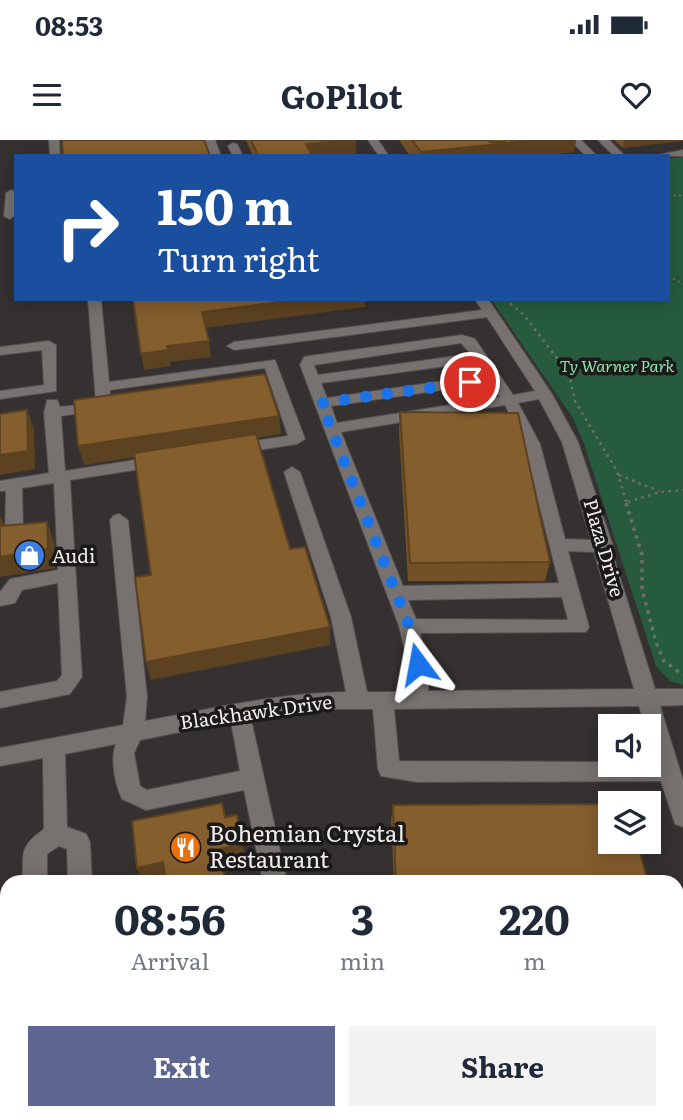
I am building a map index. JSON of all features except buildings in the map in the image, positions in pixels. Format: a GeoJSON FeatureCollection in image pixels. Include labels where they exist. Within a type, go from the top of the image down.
{"type":"FeatureCollection","features":[{"type":"Feature","properties":{"kind":"street"},"geometry":{"type":"LineString","coordinates":[[575,140],[590,154]]}},
{"type":"Feature","properties":{"kind":"street"},"geometry":{"type":"LineString","coordinates":[[603,140],[618,154]]}},
{"type":"Feature","properties":{"kind":"street"},"geometry":{"type":"LineString","coordinates":[[665,140],[682,153]]}},
{"type":"Feature","properties":{"kind":"street"},"geometry":{"type":"LineString","coordinates":[[52,413],[104,406],[94,301]]}},
{"type":"Feature","properties":{"kind":"street","name":"Plaza Drive"},"geometry":{"type":"LineString","coordinates":[[482,301],[545,394],[570,442],[604,546],[683,817]]}},
{"type":"Feature","properties":{"kind":"street"},"geometry":{"type":"LineString","coordinates":[[233,346],[490,313]]}},
{"type":"Feature","properties":{"kind":"street"},"geometry":{"type":"LineString","coordinates":[[409,626],[579,627],[532,444],[509,399],[470,342],[462,339],[309,360],[307,365],[409,626],[418,664],[418,699]]}},
{"type":"Feature","properties":{"kind":"street"},"geometry":{"type":"LineString","coordinates":[[102,387],[270,363],[297,439],[214,453]]}},
{"type":"Feature","properties":{"kind":"street"},"geometry":{"type":"LineString","coordinates":[[321,403],[494,378]]}},
{"type":"Feature","properties":{"kind":"street"},"geometry":{"type":"LineString","coordinates":[[0,700],[62,688],[72,677],[67,575],[52,533],[60,477],[51,388]]}},
{"type":"Feature","properties":{"kind":"street"},"geometry":{"type":"LineString","coordinates":[[52,533],[15,538],[7,485],[173,459]]}},
{"type":"Feature","properties":{"kind":"street"},"geometry":{"type":"LineString","coordinates":[[292,472],[341,617],[358,699]]}},
{"type":"Feature","properties":{"kind":"street"},"geometry":{"type":"LineString","coordinates":[[119,520],[137,697],[133,731],[123,753],[130,792],[146,800],[253,778]]}},
{"type":"Feature","properties":{"kind":"street"},"geometry":{"type":"LineString","coordinates":[[557,545],[604,546]]}},
{"type":"Feature","properties":{"kind":"street"},"geometry":{"type":"LineString","coordinates":[[0,599],[8,597],[16,584],[67,575]]}},
{"type":"Feature","properties":{"kind":"street"},"geometry":{"type":"LineString","coordinates":[[396,593],[570,590]]}},
{"type":"Feature","properties":{"kind":"street","name":"Blackhawk Drive"},"geometry":{"type":"LineString","coordinates":[[0,757],[239,712],[358,699],[683,696]]}},
{"type":"Feature","properties":{"kind":"street"},"geometry":{"type":"LineString","coordinates":[[383,699],[389,769],[417,772],[669,771]]}},
{"type":"Feature","properties":{"kind":"street"},"geometry":{"type":"LineString","coordinates":[[239,712],[274,875]]}},
{"type":"Feature","properties":{"kind":"street"},"geometry":{"type":"LineString","coordinates":[[54,747],[56,834]]}},
{"type":"Feature","properties":{"kind":"street"},"geometry":{"type":"LineString","coordinates":[[35,875],[35,849],[56,834]]}},
{"type":"Feature","properties":{"kind":"street"},"geometry":{"type":"LineString","coordinates":[[56,834],[78,842],[80,875]]}},
{"type":"Feature","properties":{"kind":"lane"},"geometry":{"type":"LineString","coordinates":[[0,351],[50,345],[51,388],[0,395]]}},
{"type":"Feature","properties":{"kind":"lane"},"geometry":{"type":"LineString","coordinates":[[332,429],[545,394]]}},
{"type":"Feature","properties":{"kind":"path"},"geometry":{"type":"LineString","coordinates":[[508,301],[524,314],[562,363],[569,374],[575,401],[607,449],[628,502],[642,555],[642,589],[656,642],[664,660],[683,675]]}},
{"type":"Feature","properties":{"kind":"path"},"geometry":{"type":"LineString","coordinates":[[619,475],[660,492]]}},
{"type":"Feature","properties":{"kind":"path"},"geometry":{"type":"LineString","coordinates":[[628,502],[660,492],[683,489]]}},
{"type":"Feature","properties":{"kind":"green space","name":"Ty Warner Park"},"geometry":{"type":"Polygon","coordinates":[[[683,157],[683,685],[670,681],[656,666],[584,444],[573,418],[492,301],[670,301],[670,159],[683,157]]]}},
{"type":"Feature","properties":{"kind":"place","name":"Audi"},"geometry":{"type":"Point","coordinates":[29,556]}},
{"type":"Feature","properties":{"kind":"place","name":"Bohemian Crystal Restaurant"},"geometry":{"type":"Point","coordinates":[186,847]}},
{"type":"Feature","properties":{"kind":"route"},"geometry":{"type":"LineString","coordinates":[[418,664],[409,626],[321,403],[470,382]]}}]}
